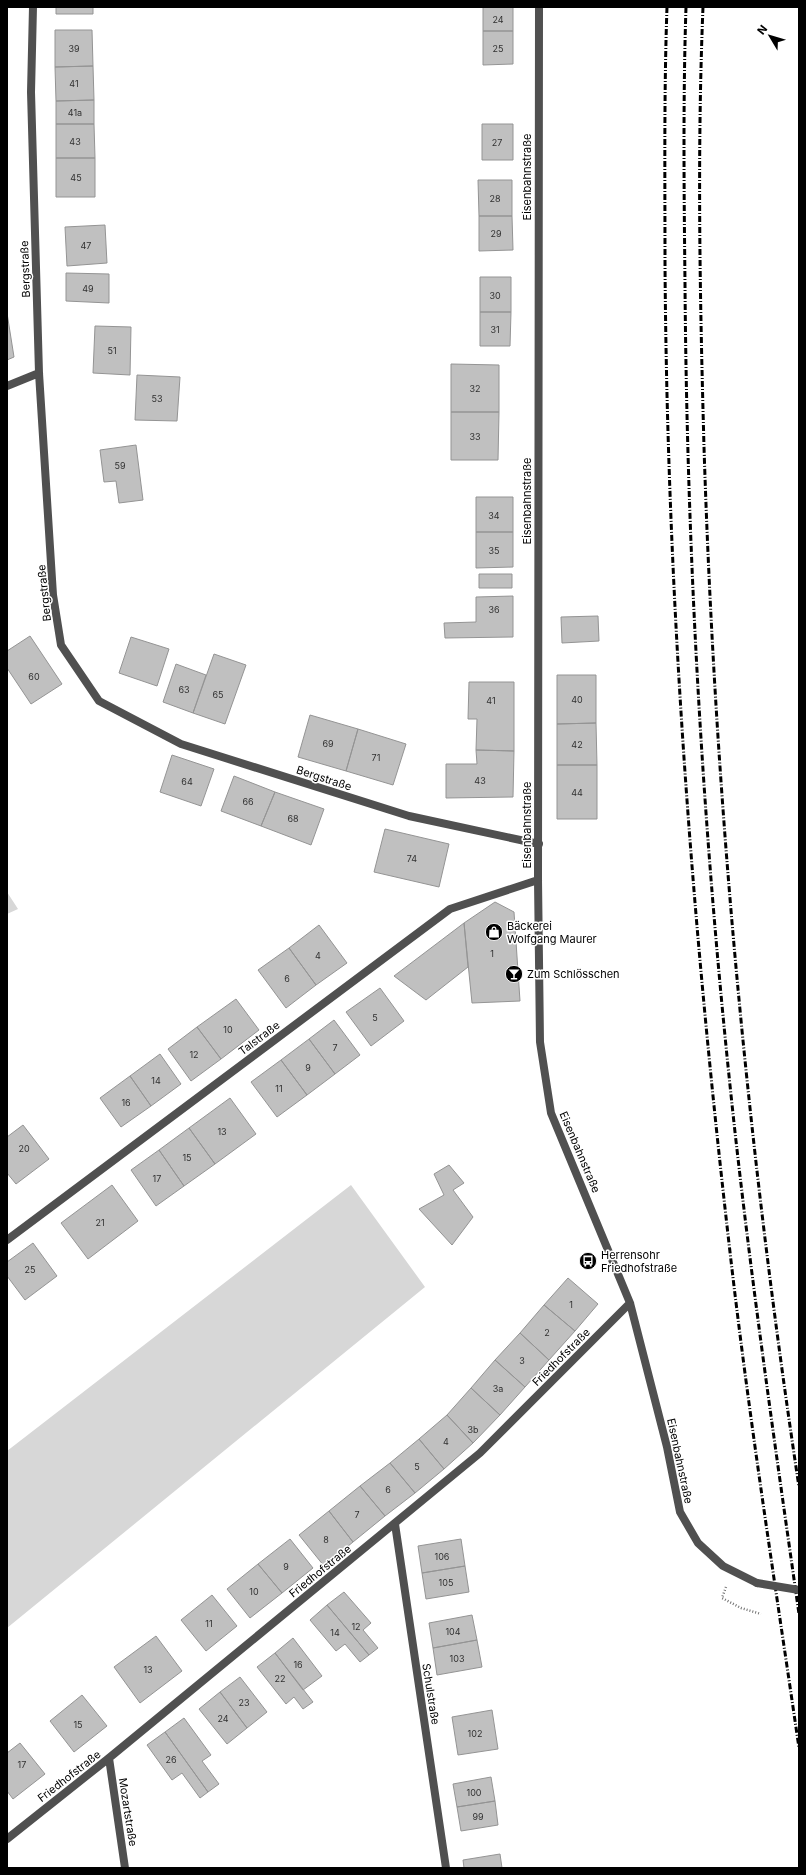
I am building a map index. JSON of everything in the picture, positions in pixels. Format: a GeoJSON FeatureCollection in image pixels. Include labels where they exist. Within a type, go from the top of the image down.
{"type":"FeatureCollection","features":[{"type":"Feature","properties":{"kind":"street","name":"Bergstraße"},"geometry":{"type":"LineString","coordinates":[[34,7],[31,92],[39,373],[53,595],[61,645],[99,701],[181,744],[409,816],[539,844]]}},
{"type":"Feature","properties":{"kind":"street","name":"Eisenbahnstraße"},"geometry":{"type":"LineString","coordinates":[[539,7],[537,422],[538,880],[540,1042],[551,1113],[630,1303],[667,1447],[680,1512],[698,1543],[723,1566],[757,1582],[799,1590]]}},
{"type":"Feature","properties":{"kind":"street"},"geometry":{"type":"LineString","coordinates":[[7,386],[39,373]]}},
{"type":"Feature","properties":{"kind":"street","name":"Talstraße"},"geometry":{"type":"LineString","coordinates":[[7,1240],[450,909],[538,880]]}},
{"type":"Feature","properties":{"kind":"street","name":"Friedhofstraße"},"geometry":{"type":"LineString","coordinates":[[7,1839],[109,1758],[480,1453],[630,1303]]}},
{"type":"Feature","properties":{"kind":"street","name":"Schulstraße"},"geometry":{"type":"LineString","coordinates":[[395,1524],[446,1868]]}},
{"type":"Feature","properties":{"kind":"street","name":"Mozartstraße"},"geometry":{"type":"LineString","coordinates":[[109,1758],[125,1868]]}},
{"type":"Feature","properties":{"kind":"path"},"geometry":{"type":"LineString","coordinates":[[732,1571],[722,1598],[741,1608],[761,1614]]}},
{"type":"Feature","properties":{"kind":"shaded area"},"geometry":{"type":"Polygon","coordinates":[[[7,892],[18,909],[7,914],[7,892]]]}},
{"type":"Feature","properties":{"kind":"shaded area"},"geometry":{"type":"Polygon","coordinates":[[[351,1185],[425,1287],[7,1628],[7,1451],[351,1185]]]}},
{"type":"Feature","properties":{"kind":"building"},"geometry":{"type":"Polygon","coordinates":[[[56,7],[93,7],[93,14],[56,14],[56,7]]]}},
{"type":"Feature","properties":{"kind":"building"},"geometry":{"type":"Polygon","coordinates":[[[483,7],[513,7],[513,31],[483,31],[483,7]]]}},
{"type":"Feature","properties":{"kind":"building"},"geometry":{"type":"Polygon","coordinates":[[[55,30],[92,30],[93,66],[55,67],[55,30]]]}},
{"type":"Feature","properties":{"kind":"building"},"geometry":{"type":"Polygon","coordinates":[[[483,31],[513,31],[513,64],[483,65],[483,31]]]}},
{"type":"Feature","properties":{"kind":"building"},"geometry":{"type":"Polygon","coordinates":[[[93,66],[94,100],[56,101],[55,67],[93,66]]]}},
{"type":"Feature","properties":{"kind":"building"},"geometry":{"type":"Polygon","coordinates":[[[94,100],[94,124],[56,124],[56,101],[94,100]]]}},
{"type":"Feature","properties":{"kind":"building"},"geometry":{"type":"Polygon","coordinates":[[[56,124],[94,124],[95,158],[56,158],[56,124]]]}},
{"type":"Feature","properties":{"kind":"building"},"geometry":{"type":"Polygon","coordinates":[[[482,124],[513,124],[513,160],[482,160],[482,124]]]}},
{"type":"Feature","properties":{"kind":"building"},"geometry":{"type":"Polygon","coordinates":[[[56,158],[95,158],[95,197],[56,197],[56,158]]]}},
{"type":"Feature","properties":{"kind":"building"},"geometry":{"type":"Polygon","coordinates":[[[478,180],[512,180],[512,216],[479,216],[478,180]]]}},
{"type":"Feature","properties":{"kind":"building"},"geometry":{"type":"Polygon","coordinates":[[[479,216],[512,216],[513,250],[479,251],[479,216]]]}},
{"type":"Feature","properties":{"kind":"building"},"geometry":{"type":"Polygon","coordinates":[[[105,225],[107,263],[67,266],[65,227],[105,225]]]}},
{"type":"Feature","properties":{"kind":"building"},"geometry":{"type":"Polygon","coordinates":[[[66,273],[109,274],[109,303],[66,301],[66,273]]]}},
{"type":"Feature","properties":{"kind":"building"},"geometry":{"type":"Polygon","coordinates":[[[480,277],[511,277],[511,312],[480,312],[480,277]]]}},
{"type":"Feature","properties":{"kind":"building"},"geometry":{"type":"Polygon","coordinates":[[[480,312],[511,312],[510,346],[480,346],[480,312]]]}},
{"type":"Feature","properties":{"kind":"building"},"geometry":{"type":"Polygon","coordinates":[[[7,313],[14,357],[7,360],[7,313]]]}},
{"type":"Feature","properties":{"kind":"building"},"geometry":{"type":"Polygon","coordinates":[[[95,326],[131,327],[130,375],[93,373],[95,326]]]}},
{"type":"Feature","properties":{"kind":"building"},"geometry":{"type":"Polygon","coordinates":[[[451,364],[499,365],[499,412],[451,412],[451,364]]]}},
{"type":"Feature","properties":{"kind":"building"},"geometry":{"type":"Polygon","coordinates":[[[137,375],[180,377],[177,421],[135,420],[137,375]]]}},
{"type":"Feature","properties":{"kind":"building"},"geometry":{"type":"Polygon","coordinates":[[[451,412],[499,412],[498,460],[451,460],[451,412]]]}},
{"type":"Feature","properties":{"kind":"building"},"geometry":{"type":"Polygon","coordinates":[[[136,445],[143,500],[119,503],[116,481],[104,482],[100,450],[136,445]]]}},
{"type":"Feature","properties":{"kind":"building"},"geometry":{"type":"Polygon","coordinates":[[[476,497],[513,497],[513,532],[476,532],[476,497]]]}},
{"type":"Feature","properties":{"kind":"building"},"geometry":{"type":"Polygon","coordinates":[[[476,532],[513,532],[513,567],[476,568],[476,532]]]}},
{"type":"Feature","properties":{"kind":"building"},"geometry":{"type":"Polygon","coordinates":[[[479,574],[512,574],[512,588],[479,588],[479,574]]]}},
{"type":"Feature","properties":{"kind":"building"},"geometry":{"type":"Polygon","coordinates":[[[513,596],[513,637],[445,638],[444,623],[476,622],[476,597],[513,596]]]}},
{"type":"Feature","properties":{"kind":"building"},"geometry":{"type":"Polygon","coordinates":[[[598,616],[599,641],[562,643],[561,617],[598,616]]]}},
{"type":"Feature","properties":{"kind":"building"},"geometry":{"type":"Polygon","coordinates":[[[30,636],[62,684],[31,704],[7,668],[7,651],[30,636]]]}},
{"type":"Feature","properties":{"kind":"building"},"geometry":{"type":"Polygon","coordinates":[[[131,637],[169,649],[157,686],[119,673],[131,637]]]}},
{"type":"Feature","properties":{"kind":"building"},"geometry":{"type":"Polygon","coordinates":[[[214,654],[246,665],[225,724],[193,713],[214,654]]]}},
{"type":"Feature","properties":{"kind":"building"},"geometry":{"type":"Polygon","coordinates":[[[176,664],[206,675],[193,713],[163,702],[176,664]]]}},
{"type":"Feature","properties":{"kind":"building"},"geometry":{"type":"Polygon","coordinates":[[[557,675],[596,675],[596,723],[557,724],[557,675]]]}},
{"type":"Feature","properties":{"kind":"building"},"geometry":{"type":"Polygon","coordinates":[[[469,682],[514,682],[514,751],[476,750],[477,719],[468,719],[469,682]]]}},
{"type":"Feature","properties":{"kind":"building"},"geometry":{"type":"Polygon","coordinates":[[[310,715],[358,729],[346,771],[298,757],[310,715]]]}},
{"type":"Feature","properties":{"kind":"building"},"geometry":{"type":"Polygon","coordinates":[[[596,723],[597,765],[557,765],[557,724],[596,723]]]}},
{"type":"Feature","properties":{"kind":"building"},"geometry":{"type":"Polygon","coordinates":[[[358,729],[406,744],[393,785],[346,771],[358,729]]]}},
{"type":"Feature","properties":{"kind":"building"},"geometry":{"type":"Polygon","coordinates":[[[476,750],[514,751],[513,797],[446,798],[446,764],[477,764],[476,750]]]}},
{"type":"Feature","properties":{"kind":"building"},"geometry":{"type":"Polygon","coordinates":[[[172,755],[214,769],[201,806],[160,792],[172,755]]]}},
{"type":"Feature","properties":{"kind":"building"},"geometry":{"type":"Polygon","coordinates":[[[557,765],[597,765],[597,819],[557,819],[557,765]]]}},
{"type":"Feature","properties":{"kind":"building"},"geometry":{"type":"Polygon","coordinates":[[[234,776],[275,792],[261,826],[221,811],[234,776]]]}},
{"type":"Feature","properties":{"kind":"building"},"geometry":{"type":"Polygon","coordinates":[[[275,792],[324,809],[311,845],[261,826],[275,792]]]}},
{"type":"Feature","properties":{"kind":"building"},"geometry":{"type":"Polygon","coordinates":[[[385,829],[449,844],[439,887],[374,872],[385,829]]]}},
{"type":"Feature","properties":{"kind":"building"},"geometry":{"type":"Polygon","coordinates":[[[495,902],[514,912],[520,1001],[472,1003],[464,923],[495,902]]]}},
{"type":"Feature","properties":{"kind":"building"},"geometry":{"type":"Polygon","coordinates":[[[464,923],[468,967],[426,1000],[394,976],[464,923]]]}},
{"type":"Feature","properties":{"kind":"building"},"geometry":{"type":"Polygon","coordinates":[[[319,925],[347,963],[316,985],[289,948],[319,925]]]}},
{"type":"Feature","properties":{"kind":"building"},"geometry":{"type":"Polygon","coordinates":[[[289,948],[316,985],[286,1008],[258,970],[289,948]]]}},
{"type":"Feature","properties":{"kind":"building"},"geometry":{"type":"Polygon","coordinates":[[[380,988],[404,1021],[371,1046],[346,1012],[380,988]]]}},
{"type":"Feature","properties":{"kind":"building"},"geometry":{"type":"Polygon","coordinates":[[[236,999],[259,1030],[221,1059],[197,1027],[236,999]]]}},
{"type":"Feature","properties":{"kind":"building"},"geometry":{"type":"Polygon","coordinates":[[[334,1020],[360,1055],[335,1074],[309,1039],[334,1020]]]}},
{"type":"Feature","properties":{"kind":"building"},"geometry":{"type":"Polygon","coordinates":[[[197,1027],[221,1059],[191,1081],[168,1049],[197,1027]]]}},
{"type":"Feature","properties":{"kind":"building"},"geometry":{"type":"Polygon","coordinates":[[[309,1039],[335,1074],[307,1095],[281,1060],[309,1039]]]}},
{"type":"Feature","properties":{"kind":"building"},"geometry":{"type":"Polygon","coordinates":[[[160,1054],[181,1084],[151,1106],[130,1076],[160,1054]]]}},
{"type":"Feature","properties":{"kind":"building"},"geometry":{"type":"Polygon","coordinates":[[[281,1060],[307,1095],[277,1117],[251,1082],[281,1060]]]}},
{"type":"Feature","properties":{"kind":"building"},"geometry":{"type":"Polygon","coordinates":[[[130,1076],[151,1106],[121,1127],[100,1098],[130,1076]]]}},
{"type":"Feature","properties":{"kind":"building"},"geometry":{"type":"Polygon","coordinates":[[[230,1098],[256,1134],[215,1164],[189,1128],[230,1098]]]}},
{"type":"Feature","properties":{"kind":"building"},"geometry":{"type":"Polygon","coordinates":[[[23,1125],[49,1159],[16,1184],[7,1173],[7,1137],[23,1125]]]}},
{"type":"Feature","properties":{"kind":"building"},"geometry":{"type":"Polygon","coordinates":[[[189,1128],[215,1164],[184,1186],[159,1150],[189,1128]]]}},
{"type":"Feature","properties":{"kind":"building"},"geometry":{"type":"Polygon","coordinates":[[[159,1150],[184,1186],[156,1206],[131,1170],[159,1150]]]}},
{"type":"Feature","properties":{"kind":"building"},"geometry":{"type":"Polygon","coordinates":[[[449,1165],[464,1183],[453,1190],[473,1217],[452,1245],[419,1209],[444,1195],[434,1174],[449,1165]]]}},
{"type":"Feature","properties":{"kind":"building"},"geometry":{"type":"Polygon","coordinates":[[[112,1185],[138,1221],[88,1259],[61,1223],[112,1185]]]}},
{"type":"Feature","properties":{"kind":"building"},"geometry":{"type":"Polygon","coordinates":[[[33,1243],[57,1276],[25,1300],[7,1276],[7,1262],[33,1243]]]}},
{"type":"Feature","properties":{"kind":"building"},"geometry":{"type":"Polygon","coordinates":[[[568,1278],[598,1304],[575,1331],[544,1305],[568,1278]]]}},
{"type":"Feature","properties":{"kind":"building"},"geometry":{"type":"Polygon","coordinates":[[[544,1305],[575,1331],[549,1360],[520,1333],[544,1305]]]}},
{"type":"Feature","properties":{"kind":"building"},"geometry":{"type":"Polygon","coordinates":[[[520,1333],[549,1360],[525,1387],[495,1360],[520,1333]]]}},
{"type":"Feature","properties":{"kind":"building"},"geometry":{"type":"Polygon","coordinates":[[[495,1360],[525,1387],[500,1415],[471,1388],[495,1360]]]}},
{"type":"Feature","properties":{"kind":"building"},"geometry":{"type":"Polygon","coordinates":[[[471,1388],[500,1415],[473,1443],[447,1415],[471,1388]]]}},
{"type":"Feature","properties":{"kind":"building"},"geometry":{"type":"Polygon","coordinates":[[[447,1415],[473,1443],[444,1469],[419,1439],[447,1415]]]}},
{"type":"Feature","properties":{"kind":"building"},"geometry":{"type":"Polygon","coordinates":[[[419,1439],[444,1469],[415,1493],[390,1463],[419,1439]]]}},
{"type":"Feature","properties":{"kind":"building"},"geometry":{"type":"Polygon","coordinates":[[[390,1463],[415,1493],[385,1516],[360,1486],[390,1463]]]}},
{"type":"Feature","properties":{"kind":"building"},"geometry":{"type":"Polygon","coordinates":[[[360,1486],[385,1516],[353,1542],[329,1511],[360,1486]]]}},
{"type":"Feature","properties":{"kind":"building"},"geometry":{"type":"Polygon","coordinates":[[[329,1511],[353,1542],[324,1566],[299,1535],[329,1511]]]}},
{"type":"Feature","properties":{"kind":"building"},"geometry":{"type":"Polygon","coordinates":[[[290,1539],[313,1568],[282,1593],[258,1564],[290,1539]]]}},
{"type":"Feature","properties":{"kind":"building"},"geometry":{"type":"Polygon","coordinates":[[[461,1539],[465,1566],[422,1573],[418,1546],[461,1539]]]}},
{"type":"Feature","properties":{"kind":"building"},"geometry":{"type":"Polygon","coordinates":[[[258,1564],[282,1593],[250,1618],[227,1589],[258,1564]]]}},
{"type":"Feature","properties":{"kind":"building"},"geometry":{"type":"Polygon","coordinates":[[[465,1566],[469,1592],[426,1599],[422,1573],[465,1566]]]}},
{"type":"Feature","properties":{"kind":"building"},"geometry":{"type":"Polygon","coordinates":[[[344,1592],[371,1623],[363,1630],[378,1648],[369,1655],[327,1605],[344,1592]]]}},
{"type":"Feature","properties":{"kind":"building"},"geometry":{"type":"Polygon","coordinates":[[[212,1595],[237,1626],[206,1651],[181,1620],[212,1595]]]}},
{"type":"Feature","properties":{"kind":"building"},"geometry":{"type":"Polygon","coordinates":[[[327,1605],[369,1655],[360,1662],[345,1644],[336,1651],[310,1620],[327,1605]]]}},
{"type":"Feature","properties":{"kind":"building"},"geometry":{"type":"Polygon","coordinates":[[[472,1615],[477,1640],[433,1648],[429,1623],[472,1615]]]}},
{"type":"Feature","properties":{"kind":"building"},"geometry":{"type":"Polygon","coordinates":[[[156,1636],[182,1671],[140,1703],[114,1667],[156,1636]]]}},
{"type":"Feature","properties":{"kind":"building"},"geometry":{"type":"Polygon","coordinates":[[[293,1638],[322,1676],[303,1690],[275,1653],[293,1638]]]}},
{"type":"Feature","properties":{"kind":"building"},"geometry":{"type":"Polygon","coordinates":[[[477,1640],[482,1667],[437,1675],[433,1648],[477,1640]]]}},
{"type":"Feature","properties":{"kind":"building"},"geometry":{"type":"Polygon","coordinates":[[[275,1653],[313,1702],[303,1709],[294,1697],[286,1704],[257,1667],[275,1653]]]}},
{"type":"Feature","properties":{"kind":"building"},"geometry":{"type":"Polygon","coordinates":[[[240,1677],[267,1712],[247,1728],[220,1692],[240,1677]]]}},
{"type":"Feature","properties":{"kind":"building"},"geometry":{"type":"Polygon","coordinates":[[[220,1692],[247,1728],[227,1744],[199,1709],[220,1692]]]}},
{"type":"Feature","properties":{"kind":"building"},"geometry":{"type":"Polygon","coordinates":[[[82,1695],[107,1726],[74,1752],[50,1721],[82,1695]]]}},
{"type":"Feature","properties":{"kind":"building"},"geometry":{"type":"Polygon","coordinates":[[[492,1710],[498,1749],[458,1755],[452,1717],[492,1710]]]}},
{"type":"Feature","properties":{"kind":"building"},"geometry":{"type":"Polygon","coordinates":[[[184,1718],[211,1755],[202,1761],[219,1784],[208,1792],[165,1732],[184,1718]]]}},
{"type":"Feature","properties":{"kind":"building"},"geometry":{"type":"Polygon","coordinates":[[[165,1732],[208,1792],[200,1798],[182,1773],[172,1780],[147,1745],[165,1732]]]}},
{"type":"Feature","properties":{"kind":"building"},"geometry":{"type":"Polygon","coordinates":[[[20,1743],[45,1774],[13,1799],[7,1791],[7,1753],[20,1743]]]}},
{"type":"Feature","properties":{"kind":"building"},"geometry":{"type":"Polygon","coordinates":[[[491,1777],[495,1801],[457,1807],[453,1784],[491,1777]]]}},
{"type":"Feature","properties":{"kind":"building"},"geometry":{"type":"Polygon","coordinates":[[[495,1801],[498,1825],[461,1831],[457,1807],[495,1801]]]}},
{"type":"Feature","properties":{"kind":"building"},"geometry":{"type":"Polygon","coordinates":[[[500,1854],[502,1868],[464,1868],[463,1860],[500,1854]]]}},
{"type":"Feature","properties":{"kind":"railway"},"geometry":{"type":"LineString","coordinates":[[667,7],[665,71],[665,262],[667,386],[676,634],[693,881],[716,1129],[737,1314],[799,1748]]}},
{"type":"Feature","properties":{"kind":"railway"},"geometry":{"type":"LineString","coordinates":[[686,7],[684,76],[686,389],[694,602],[706,814],[724,1026],[749,1253],[799,1614]]}},
{"type":"Feature","properties":{"kind":"railway"},"geometry":{"type":"LineString","coordinates":[[703,7],[700,117],[701,337],[709,577],[716,708],[725,838],[749,1099],[780,1358],[799,1487]]}},
{"type":"Feature","properties":{"kind":"place","name":"Bäckerei Wolfgang Maurer"},"geometry":{"type":"Point","coordinates":[494,932]}},
{"type":"Feature","properties":{"kind":"place","name":"Zum Schlösschen"},"geometry":{"type":"Point","coordinates":[514,974]}},
{"type":"Feature","properties":{"kind":"place","name":"Herrensohr Friedhofstraße"},"geometry":{"type":"Point","coordinates":[588,1261]}}]}
